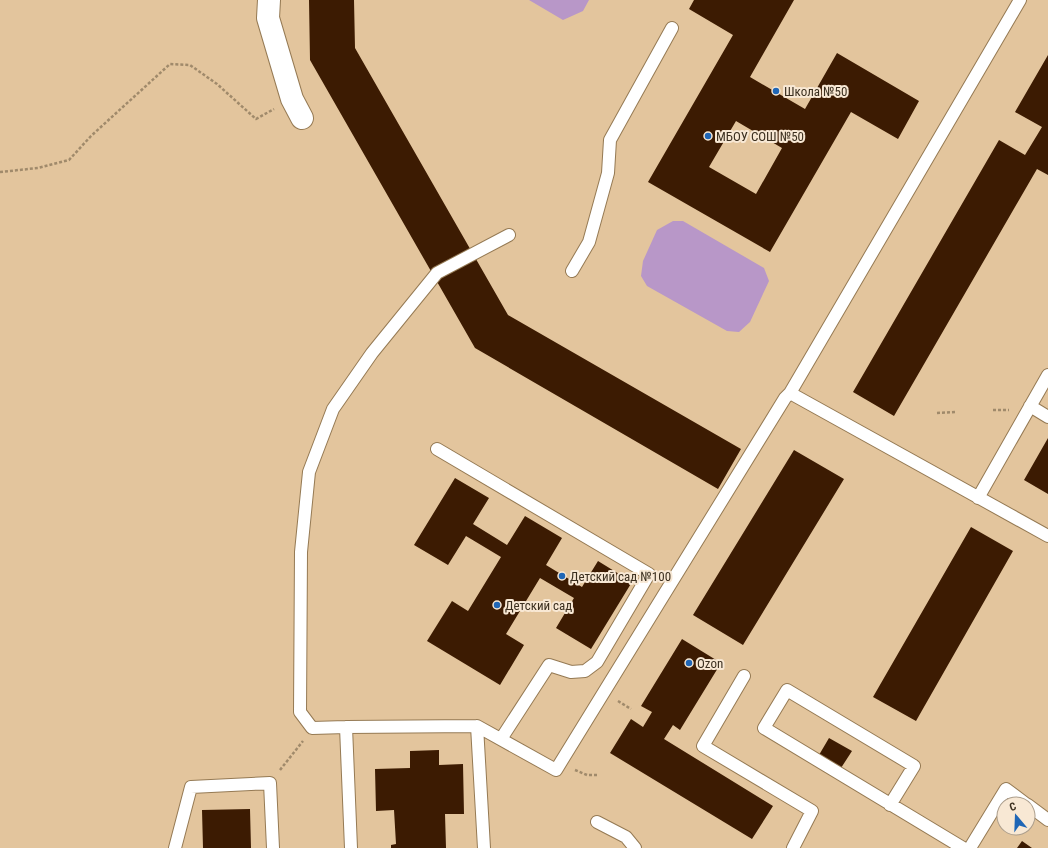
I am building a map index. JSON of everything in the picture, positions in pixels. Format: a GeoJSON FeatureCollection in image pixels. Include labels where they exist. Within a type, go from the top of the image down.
{"type":"FeatureCollection","features":[{"type":"Feature","properties":{"kind":"street"},"geometry":{"type":"LineString","coordinates":[[268,0],[268,18],[292,99],[302,118]]}},
{"type":"Feature","properties":{"kind":"lane"},"geometry":{"type":"LineString","coordinates":[[509,235],[437,274],[372,353],[333,409],[309,472],[302,552],[300,712],[312,728],[477,726],[556,770],[785,398],[790,393],[1020,0]]}},
{"type":"Feature","properties":{"kind":"lane"},"geometry":{"type":"LineString","coordinates":[[572,271],[589,242],[608,173],[610,140],[672,28]]}},
{"type":"Feature","properties":{"kind":"lane"},"geometry":{"type":"LineString","coordinates":[[978,498],[1048,375]]}},
{"type":"Feature","properties":{"kind":"lane"},"geometry":{"type":"LineString","coordinates":[[790,393],[1048,536]]}},
{"type":"Feature","properties":{"kind":"lane"},"geometry":{"type":"LineString","coordinates":[[1030,406],[1048,417]]}},
{"type":"Feature","properties":{"kind":"lane"},"geometry":{"type":"LineString","coordinates":[[437,449],[649,574],[597,662],[585,671],[571,672],[549,665],[501,739]]}},
{"type":"Feature","properties":{"kind":"lane"},"geometry":{"type":"LineString","coordinates":[[744,676],[704,746],[812,811],[793,848]]}},
{"type":"Feature","properties":{"kind":"lane"},"geometry":{"type":"LineString","coordinates":[[890,805],[914,766],[787,690],[764,728],[890,805],[963,848]]}},
{"type":"Feature","properties":{"kind":"lane"},"geometry":{"type":"LineString","coordinates":[[477,726],[484,848]]}},
{"type":"Feature","properties":{"kind":"lane"},"geometry":{"type":"LineString","coordinates":[[346,728],[351,848]]}},
{"type":"Feature","properties":{"kind":"lane"},"geometry":{"type":"LineString","coordinates":[[175,848],[191,787],[270,783],[273,848]]}},
{"type":"Feature","properties":{"kind":"lane"},"geometry":{"type":"LineString","coordinates":[[1002,796],[1006,789],[1015,796]]}},
{"type":"Feature","properties":{"kind":"lane"},"geometry":{"type":"LineString","coordinates":[[970,848],[996,805]]}},
{"type":"Feature","properties":{"kind":"lane"},"geometry":{"type":"LineString","coordinates":[[1036,811],[1048,820]]}},
{"type":"Feature","properties":{"kind":"lane"},"geometry":{"type":"LineString","coordinates":[[596,822],[626,837],[634,848]]}},
{"type":"Feature","properties":{"kind":"path"},"geometry":{"type":"LineString","coordinates":[[0,172],[38,168],[69,160],[91,136],[170,64],[190,65],[217,84],[256,119],[292,99]]}},
{"type":"Feature","properties":{"kind":"path"},"geometry":{"type":"LineString","coordinates":[[993,410],[1009,410]]}},
{"type":"Feature","properties":{"kind":"path"},"geometry":{"type":"LineString","coordinates":[[937,413],[955,412]]}},
{"type":"Feature","properties":{"kind":"path"},"geometry":{"type":"LineString","coordinates":[[270,783],[312,728]]}},
{"type":"Feature","properties":{"kind":"path"},"geometry":{"type":"LineString","coordinates":[[560,763],[587,775],[598,775]]}},
{"type":"Feature","properties":{"kind":"shaded area"},"geometry":{"type":"Polygon","coordinates":[[[529,0],[589,0],[583,11],[563,20],[529,0]]]}},
{"type":"Feature","properties":{"kind":"shaded area"},"geometry":{"type":"Polygon","coordinates":[[[673,221],[683,221],[764,268],[769,281],[750,322],[739,332],[727,331],[647,286],[641,276],[643,261],[657,230],[673,221]]]}},
{"type":"Feature","properties":{"kind":"building"},"geometry":{"type":"Polygon","coordinates":[[[309,0],[354,0],[355,48],[508,315],[741,449],[718,489],[475,348],[310,60],[309,0]]]}},
{"type":"Feature","properties":{"kind":"building"},"geometry":{"type":"Polygon","coordinates":[[[694,0],[794,0],[750,77],[805,109],[837,53],[919,101],[898,139],[851,112],[770,252],[648,182],[733,35],[689,9],[694,0]],[[736,121],[709,167],[756,194],[782,148],[736,121]]]}},
{"type":"Feature","properties":{"kind":"building"},"geometry":{"type":"Polygon","coordinates":[[[1048,55],[1048,175],[1037,169],[894,416],[853,392],[999,140],[1025,155],[1042,127],[1015,112],[1048,55]]]}},
{"type":"Feature","properties":{"kind":"building"},"geometry":{"type":"Polygon","coordinates":[[[1048,438],[1048,494],[1024,480],[1048,438]]]}},
{"type":"Feature","properties":{"kind":"building"},"geometry":{"type":"Polygon","coordinates":[[[794,450],[844,479],[743,645],[693,615],[794,450]]]}},
{"type":"Feature","properties":{"kind":"building"},"geometry":{"type":"Polygon","coordinates":[[[455,478],[489,498],[473,524],[507,545],[525,516],[562,538],[546,565],[582,587],[598,561],[632,582],[591,649],[556,628],[574,598],[540,578],[506,634],[524,645],[500,685],[427,641],[452,601],[468,611],[501,557],[466,536],[448,565],[414,545],[455,478]]]}},
{"type":"Feature","properties":{"kind":"building"},"geometry":{"type":"Polygon","coordinates":[[[971,527],[1013,551],[916,721],[873,697],[971,527]]]}},
{"type":"Feature","properties":{"kind":"building"},"geometry":{"type":"Polygon","coordinates":[[[682,639],[721,663],[680,730],[673,725],[664,739],[773,806],[752,839],[610,753],[631,719],[643,727],[652,712],[641,706],[682,639]]]}},
{"type":"Feature","properties":{"kind":"building"},"geometry":{"type":"Polygon","coordinates":[[[829,738],[852,751],[841,768],[819,755],[829,738]]]}},
{"type":"Feature","properties":{"kind":"building"},"geometry":{"type":"Polygon","coordinates":[[[439,750],[439,765],[463,764],[464,814],[445,814],[446,848],[391,848],[391,845],[396,844],[394,810],[376,811],[375,769],[410,768],[410,751],[439,750]]]}},
{"type":"Feature","properties":{"kind":"building"},"geometry":{"type":"Polygon","coordinates":[[[250,809],[251,848],[203,848],[202,810],[250,809]]]}},
{"type":"Feature","properties":{"kind":"building"},"geometry":{"type":"Polygon","coordinates":[[[1022,841],[1032,848],[1017,848],[1022,841]]]}},
{"type":"Feature","properties":{"kind":"place","name":"Школа №50"},"geometry":{"type":"Point","coordinates":[776,91]}},
{"type":"Feature","properties":{"kind":"place","name":"МБОУ СОШ №50"},"geometry":{"type":"Point","coordinates":[708,136]}},
{"type":"Feature","properties":{"kind":"place","name":"Детский сад №100"},"geometry":{"type":"Point","coordinates":[562,576]}},
{"type":"Feature","properties":{"kind":"place","name":"Детский сад"},"geometry":{"type":"Point","coordinates":[497,605]}},
{"type":"Feature","properties":{"kind":"place","name":"Ozon"},"geometry":{"type":"Point","coordinates":[689,663]}}]}
